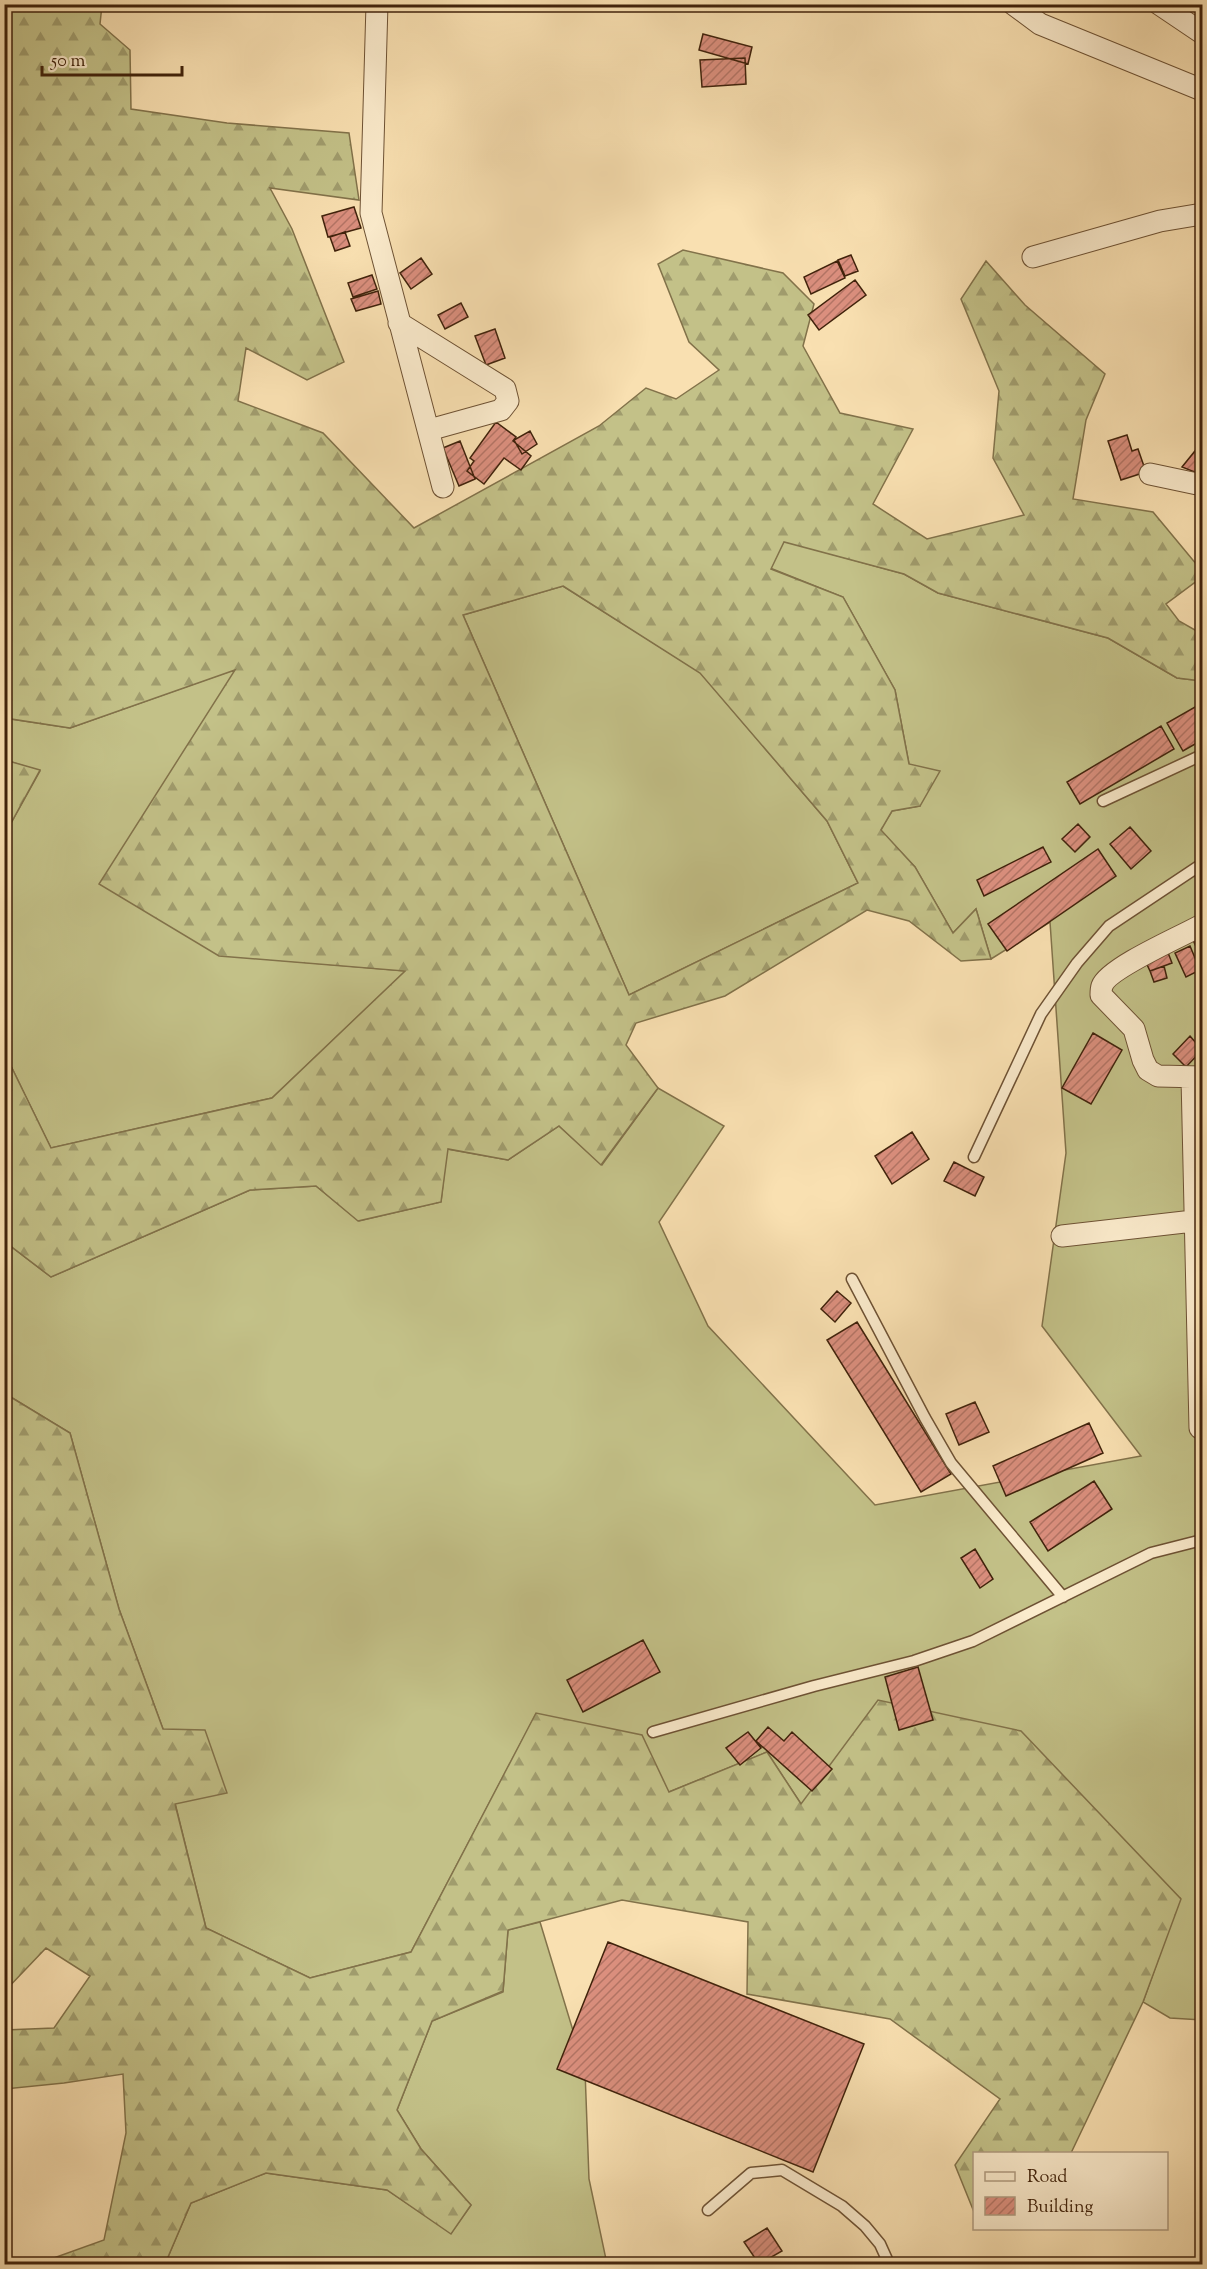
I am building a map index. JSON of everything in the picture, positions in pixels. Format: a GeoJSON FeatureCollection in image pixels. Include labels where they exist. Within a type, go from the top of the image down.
{"type":"FeatureCollection","features":[{"type":"Feature","properties":{"kind":"street"},"geometry":{"type":"LineString","coordinates":[[377,4],[370,213],[443,487]]}},
{"type":"Feature","properties":{"kind":"street"},"geometry":{"type":"LineString","coordinates":[[1013,4],[1041,24],[1203,90]]}},
{"type":"Feature","properties":{"kind":"street"},"geometry":{"type":"LineString","coordinates":[[1159,4],[1203,33]]}},
{"type":"Feature","properties":{"kind":"street"},"geometry":{"type":"LineString","coordinates":[[1033,257],[1160,220],[1203,214]]}},
{"type":"Feature","properties":{"kind":"street"},"geometry":{"type":"LineString","coordinates":[[399,323],[505,389],[508,401],[501,410],[429,430]]}},
{"type":"Feature","properties":{"kind":"street"},"geometry":{"type":"LineString","coordinates":[[1150,474],[1203,485]]}},
{"type":"Feature","properties":{"kind":"street"},"geometry":{"type":"LineString","coordinates":[[1200,1428],[1197,1077],[1158,1076],[1149,1070],[1143,1060],[1134,1029],[1101,995],[1102,985],[1108,979],[1148,952],[1203,925]]}},
{"type":"Feature","properties":{"kind":"street"},"geometry":{"type":"LineString","coordinates":[[1062,1236],[1199,1220]]}},
{"type":"Feature","properties":{"kind":"lane"},"geometry":{"type":"LineString","coordinates":[[1103,801],[1203,755]]}},
{"type":"Feature","properties":{"kind":"lane"},"geometry":{"type":"LineString","coordinates":[[974,1157],[1041,1014],[1077,963],[1108,926],[1203,864]]}},
{"type":"Feature","properties":{"kind":"lane"},"geometry":{"type":"LineString","coordinates":[[852,1279],[951,1463],[1063,1598]]}},
{"type":"Feature","properties":{"kind":"lane"},"geometry":{"type":"LineString","coordinates":[[653,1732],[814,1686],[914,1661],[973,1641],[1151,1553],[1203,1540]]}},
{"type":"Feature","properties":{"kind":"lane"},"geometry":{"type":"LineString","coordinates":[[708,2210],[751,2173],[782,2170],[842,2206],[865,2226],[880,2244],[889,2265]]}},
{"type":"Feature","properties":{"kind":"green space"},"geometry":{"type":"Polygon","coordinates":[[[5,5],[102,5],[100,24],[130,50],[131,109],[227,123],[349,133],[359,200],[270,188],[292,229],[344,362],[307,380],[246,348],[238,401],[323,433],[414,528],[599,426],[646,388],[676,399],[719,370],[689,342],[658,264],[683,250],[783,273],[814,304],[803,346],[840,413],[913,429],[873,504],[927,539],[1024,515],[993,458],[999,391],[961,299],[986,261],[1025,305],[1105,374],[1086,420],[1073,499],[1153,512],[1202,571],[1202,577],[1166,604],[1179,621],[1202,634],[1202,681],[1177,678],[1108,638],[938,593],[904,574],[784,542],[771,569],[843,597],[895,690],[909,764],[940,771],[920,806],[892,811],[881,830],[915,867],[953,933],[976,909],[991,959],[961,961],[909,921],[867,910],[725,996],[636,1023],[626,1045],[658,1088],[601,1165],[559,1126],[508,1160],[448,1149],[441,1202],[358,1221],[316,1186],[250,1190],[51,1277],[9,1245],[5,1247],[4,1044],[9,1062],[51,1148],[272,1098],[405,971],[219,956],[99,884],[235,670],[70,728],[5,718],[5,5]],[[563,586],[463,615],[629,995],[858,883],[827,821],[700,673],[563,586]]]}},
{"type":"Feature","properties":{"kind":"green space"},"geometry":{"type":"Polygon","coordinates":[[[784,541],[904,574],[938,593],[1108,638],[1177,678],[1202,681],[1202,2020],[1170,2018],[1143,2002],[1180,1898],[801,1804],[767,1752],[669,1792],[536,1714],[411,1952],[310,1978],[206,1928],[175,1803],[163,1729],[119,1609],[70,1433],[4,1393],[4,1247],[9,1245],[51,1277],[250,1190],[316,1186],[359,1221],[441,1202],[447,1149],[508,1160],[559,1126],[602,1165],[658,1088],[724,1126],[659,1222],[708,1326],[875,1505],[1141,1456],[1042,1326],[1066,1153],[1050,922],[991,959],[976,909],[953,933],[915,867],[880,830],[892,811],[920,806],[909,764],[895,690],[843,597],[770,568],[784,541]]]}},
{"type":"Feature","properties":{"kind":"green space"},"geometry":{"type":"Polygon","coordinates":[[[563,586],[700,672],[827,821],[858,883],[629,995],[463,615],[563,586]]]}},
{"type":"Feature","properties":{"kind":"green space"},"geometry":{"type":"Polygon","coordinates":[[[236,669],[219,955],[406,971],[272,1098],[51,1148],[9,1062],[5,1044],[5,834],[40,771],[5,760],[4,718],[70,728],[236,669]]]}},
{"type":"Feature","properties":{"kind":"green space"},"geometry":{"type":"Polygon","coordinates":[[[4,760],[40,770],[5,834],[4,760]]]}},
{"type":"Feature","properties":{"kind":"green space"},"geometry":{"type":"Polygon","coordinates":[[[4,1393],[70,1433],[119,1609],[163,1729],[205,1730],[227,1793],[175,1804],[206,1928],[310,1978],[411,1952],[536,1713],[642,1735],[669,1792],[767,1752],[801,1804],[878,1700],[1021,1731],[1181,1899],[1143,2002],[1071,2152],[973,2152],[973,2210],[955,2165],[1000,2099],[890,2019],[747,1994],[748,1922],[622,1900],[508,1930],[503,1991],[432,2021],[397,2110],[421,2149],[471,2205],[451,2234],[387,2190],[266,2173],[191,2203],[165,2264],[37,2264],[104,2240],[126,2133],[123,2074],[5,2089],[5,2030],[54,2028],[90,1976],[46,1948],[5,1991],[4,1393]]]}},
{"type":"Feature","properties":{"kind":"green space"},"geometry":{"type":"Polygon","coordinates":[[[540,1922],[585,2070],[589,2179],[607,2264],[165,2264],[191,2203],[266,2173],[387,2190],[451,2233],[471,2205],[421,2149],[397,2110],[432,2021],[503,1992],[508,1930],[540,1922]]]}},
{"type":"Feature","properties":{"kind":"building"},"geometry":{"type":"Polygon","coordinates":[[[703,34],[752,47],[748,64],[699,50],[703,34]]]}},
{"type":"Feature","properties":{"kind":"building"},"geometry":{"type":"Polygon","coordinates":[[[745,58],[746,84],[702,87],[700,60],[745,58]]]}},
{"type":"Feature","properties":{"kind":"building"},"geometry":{"type":"Polygon","coordinates":[[[354,207],[361,228],[328,237],[322,216],[354,207]]]}},
{"type":"Feature","properties":{"kind":"building"},"geometry":{"type":"Polygon","coordinates":[[[345,232],[350,246],[335,251],[330,237],[345,232]]]}},
{"type":"Feature","properties":{"kind":"building"},"geometry":{"type":"Polygon","coordinates":[[[851,255],[858,271],[845,276],[838,260],[851,255]]]}},
{"type":"Feature","properties":{"kind":"building"},"geometry":{"type":"Polygon","coordinates":[[[421,258],[432,274],[411,289],[400,273],[421,258]]]}},
{"type":"Feature","properties":{"kind":"building"},"geometry":{"type":"Polygon","coordinates":[[[837,261],[845,278],[811,294],[804,277],[837,261]]]}},
{"type":"Feature","properties":{"kind":"building"},"geometry":{"type":"Polygon","coordinates":[[[372,275],[377,289],[353,297],[348,283],[372,275]]]}},
{"type":"Feature","properties":{"kind":"building"},"geometry":{"type":"Polygon","coordinates":[[[855,280],[866,295],[819,330],[808,315],[855,280]]]}},
{"type":"Feature","properties":{"kind":"building"},"geometry":{"type":"Polygon","coordinates":[[[378,291],[381,304],[356,311],[351,299],[378,291]]]}},
{"type":"Feature","properties":{"kind":"building"},"geometry":{"type":"Polygon","coordinates":[[[461,303],[468,317],[445,329],[438,315],[461,303]]]}},
{"type":"Feature","properties":{"kind":"building"},"geometry":{"type":"Polygon","coordinates":[[[495,329],[505,358],[486,365],[475,336],[495,329]]]}},
{"type":"Feature","properties":{"kind":"building"},"geometry":{"type":"Polygon","coordinates":[[[496,422],[516,437],[513,441],[531,456],[521,470],[504,458],[484,484],[467,471],[474,461],[470,458],[496,422]]]}},
{"type":"Feature","properties":{"kind":"building"},"geometry":{"type":"Polygon","coordinates":[[[530,431],[537,444],[522,454],[514,440],[530,431]]]}},
{"type":"Feature","properties":{"kind":"building"},"geometry":{"type":"Polygon","coordinates":[[[1127,435],[1132,451],[1138,449],[1146,472],[1121,480],[1108,441],[1127,435]]]}},
{"type":"Feature","properties":{"kind":"building"},"geometry":{"type":"Polygon","coordinates":[[[460,441],[475,479],[459,486],[443,448],[460,441]]]}},
{"type":"Feature","properties":{"kind":"building"},"geometry":{"type":"Polygon","coordinates":[[[1199,446],[1202,447],[1202,475],[1182,467],[1199,446]]]}},
{"type":"Feature","properties":{"kind":"building"},"geometry":{"type":"Polygon","coordinates":[[[1202,703],[1202,740],[1183,751],[1167,723],[1202,703]]]}},
{"type":"Feature","properties":{"kind":"building"},"geometry":{"type":"Polygon","coordinates":[[[1161,726],[1174,749],[1080,804],[1067,782],[1161,726]]]}},
{"type":"Feature","properties":{"kind":"building"},"geometry":{"type":"Polygon","coordinates":[[[1078,824],[1090,837],[1075,852],[1062,839],[1078,824]]]}},
{"type":"Feature","properties":{"kind":"building"},"geometry":{"type":"Polygon","coordinates":[[[1130,827],[1151,851],[1131,869],[1110,844],[1130,827]]]}},
{"type":"Feature","properties":{"kind":"building"},"geometry":{"type":"Polygon","coordinates":[[[1043,847],[1051,862],[984,896],[977,880],[1043,847]]]}},
{"type":"Feature","properties":{"kind":"building"},"geometry":{"type":"Polygon","coordinates":[[[1098,849],[1116,876],[1007,951],[988,924],[1098,849]]]}},
{"type":"Feature","properties":{"kind":"building"},"geometry":{"type":"Polygon","coordinates":[[[1202,938],[1202,961],[1194,942],[1202,938]]]}},
{"type":"Feature","properties":{"kind":"building"},"geometry":{"type":"Polygon","coordinates":[[[1190,946],[1200,970],[1186,977],[1175,953],[1190,946]]]}},
{"type":"Feature","properties":{"kind":"building"},"geometry":{"type":"Polygon","coordinates":[[[1167,950],[1172,963],[1150,971],[1144,958],[1167,950]]]}},
{"type":"Feature","properties":{"kind":"building"},"geometry":{"type":"Polygon","coordinates":[[[1164,966],[1167,978],[1154,982],[1150,971],[1164,966]]]}},
{"type":"Feature","properties":{"kind":"building"},"geometry":{"type":"Polygon","coordinates":[[[1093,1033],[1122,1050],[1091,1104],[1062,1088],[1093,1033]]]}},
{"type":"Feature","properties":{"kind":"building"},"geometry":{"type":"Polygon","coordinates":[[[1190,1036],[1202,1050],[1186,1067],[1173,1054],[1190,1036]]]}},
{"type":"Feature","properties":{"kind":"building"},"geometry":{"type":"Polygon","coordinates":[[[912,1132],[929,1159],[892,1184],[875,1156],[912,1132]]]}},
{"type":"Feature","properties":{"kind":"building"},"geometry":{"type":"Polygon","coordinates":[[[954,1162],[984,1177],[975,1196],[944,1181],[954,1162]]]}},
{"type":"Feature","properties":{"kind":"building"},"geometry":{"type":"Polygon","coordinates":[[[837,1291],[851,1303],[835,1322],[821,1309],[837,1291]]]}},
{"type":"Feature","properties":{"kind":"building"},"geometry":{"type":"Polygon","coordinates":[[[857,1322],[951,1474],[921,1492],[827,1340],[857,1322]]]}},
{"type":"Feature","properties":{"kind":"building"},"geometry":{"type":"Polygon","coordinates":[[[975,1402],[989,1432],[959,1445],[946,1414],[975,1402]]]}},
{"type":"Feature","properties":{"kind":"building"},"geometry":{"type":"Polygon","coordinates":[[[1089,1423],[1103,1453],[1006,1496],[993,1466],[1089,1423]]]}},
{"type":"Feature","properties":{"kind":"building"},"geometry":{"type":"Polygon","coordinates":[[[1094,1481],[1112,1509],[1048,1551],[1030,1522],[1094,1481]]]}},
{"type":"Feature","properties":{"kind":"building"},"geometry":{"type":"Polygon","coordinates":[[[975,1549],[993,1579],[980,1588],[961,1558],[975,1549]]]}},
{"type":"Feature","properties":{"kind":"building"},"geometry":{"type":"Polygon","coordinates":[[[643,1640],[660,1672],[583,1712],[567,1680],[643,1640]]]}},
{"type":"Feature","properties":{"kind":"building"},"geometry":{"type":"Polygon","coordinates":[[[918,1667],[933,1720],[899,1730],[885,1677],[918,1667]]]}},
{"type":"Feature","properties":{"kind":"building"},"geometry":{"type":"Polygon","coordinates":[[[768,1727],[784,1741],[792,1732],[832,1769],[812,1791],[756,1741],[768,1727]]]}},
{"type":"Feature","properties":{"kind":"building"},"geometry":{"type":"Polygon","coordinates":[[[748,1732],[761,1748],[740,1765],[726,1748],[748,1732]]]}},
{"type":"Feature","properties":{"kind":"building"},"geometry":{"type":"Polygon","coordinates":[[[608,1942],[864,2044],[813,2172],[557,2069],[608,1942]]]}},
{"type":"Feature","properties":{"kind":"building"},"geometry":{"type":"Polygon","coordinates":[[[767,2228],[782,2251],[759,2264],[744,2242],[767,2228]]]}}]}
